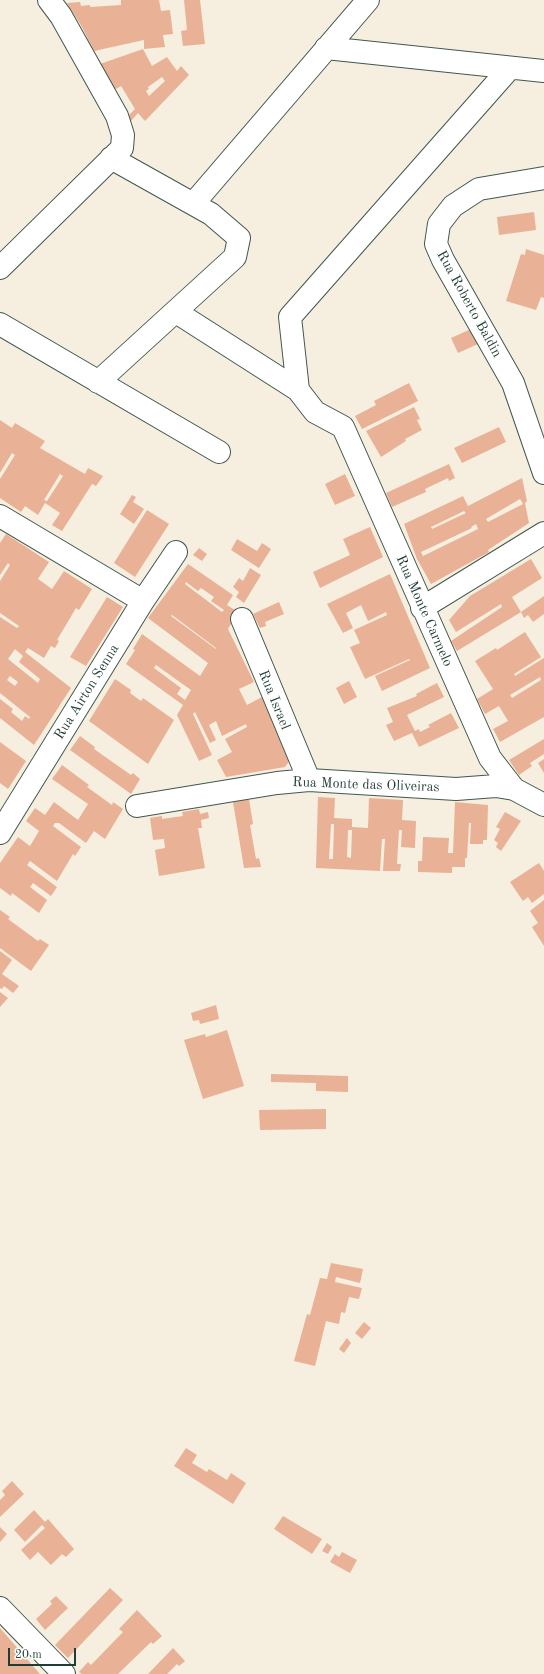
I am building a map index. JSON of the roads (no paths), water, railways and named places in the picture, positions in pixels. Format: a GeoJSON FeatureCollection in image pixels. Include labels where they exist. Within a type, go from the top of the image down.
{"type":"FeatureCollection","features":[{"type":"Feature","properties":{"kind":"street"},"geometry":{"type":"LineString","coordinates":[[0,268],[122,148],[123,135],[117,116],[61,16],[49,0]]}},
{"type":"Feature","properties":{"kind":"street"},"geometry":{"type":"LineString","coordinates":[[193,204],[368,0]]}},
{"type":"Feature","properties":{"kind":"street"},"geometry":{"type":"LineString","coordinates":[[326,48],[544,71]]}},
{"type":"Feature","properties":{"kind":"street"},"geometry":{"type":"LineString","coordinates":[[298,390],[290,317],[509,68]]}},
{"type":"Feature","properties":{"kind":"street"},"geometry":{"type":"LineString","coordinates":[[98,382],[235,257],[239,238],[211,214],[111,158]]}},
{"type":"Feature","properties":{"kind":"street","name":"Rua Roberto Baldin"},"geometry":{"type":"LineString","coordinates":[[544,178],[479,189],[453,206],[439,224],[436,244],[443,260],[513,383],[544,473]]}},
{"type":"Feature","properties":{"kind":"street"},"geometry":{"type":"LineString","coordinates":[[176,312],[298,390]]}},
{"type":"Feature","properties":{"kind":"street"},"geometry":{"type":"LineString","coordinates":[[0,324],[219,452]]}},
{"type":"Feature","properties":{"kind":"street","name":"Rua Monte Carmelo"},"geometry":{"type":"LineString","coordinates":[[298,390],[315,412],[343,427],[422,608],[490,758],[514,789]]}},
{"type":"Feature","properties":{"kind":"street"},"geometry":{"type":"LineString","coordinates":[[0,516],[143,600]]}},
{"type":"Feature","properties":{"kind":"street"},"geometry":{"type":"LineString","coordinates":[[422,608],[544,533]]}},
{"type":"Feature","properties":{"kind":"street","name":"Rua Airton Senna"},"geometry":{"type":"LineString","coordinates":[[0,833],[143,600],[176,552]]}},
{"type":"Feature","properties":{"kind":"street","name":"Rua Israel"},"geometry":{"type":"LineString","coordinates":[[242,619],[309,780]]}},
{"type":"Feature","properties":{"kind":"street","name":"Rua Monte das Oliveiras"},"geometry":{"type":"LineString","coordinates":[[137,806],[277,783],[309,780],[456,789],[496,786],[514,789],[544,805]]}},
{"type":"Feature","properties":{"kind":"street"},"geometry":{"type":"LineString","coordinates":[[0,1608],[64,1674]]}}]}
